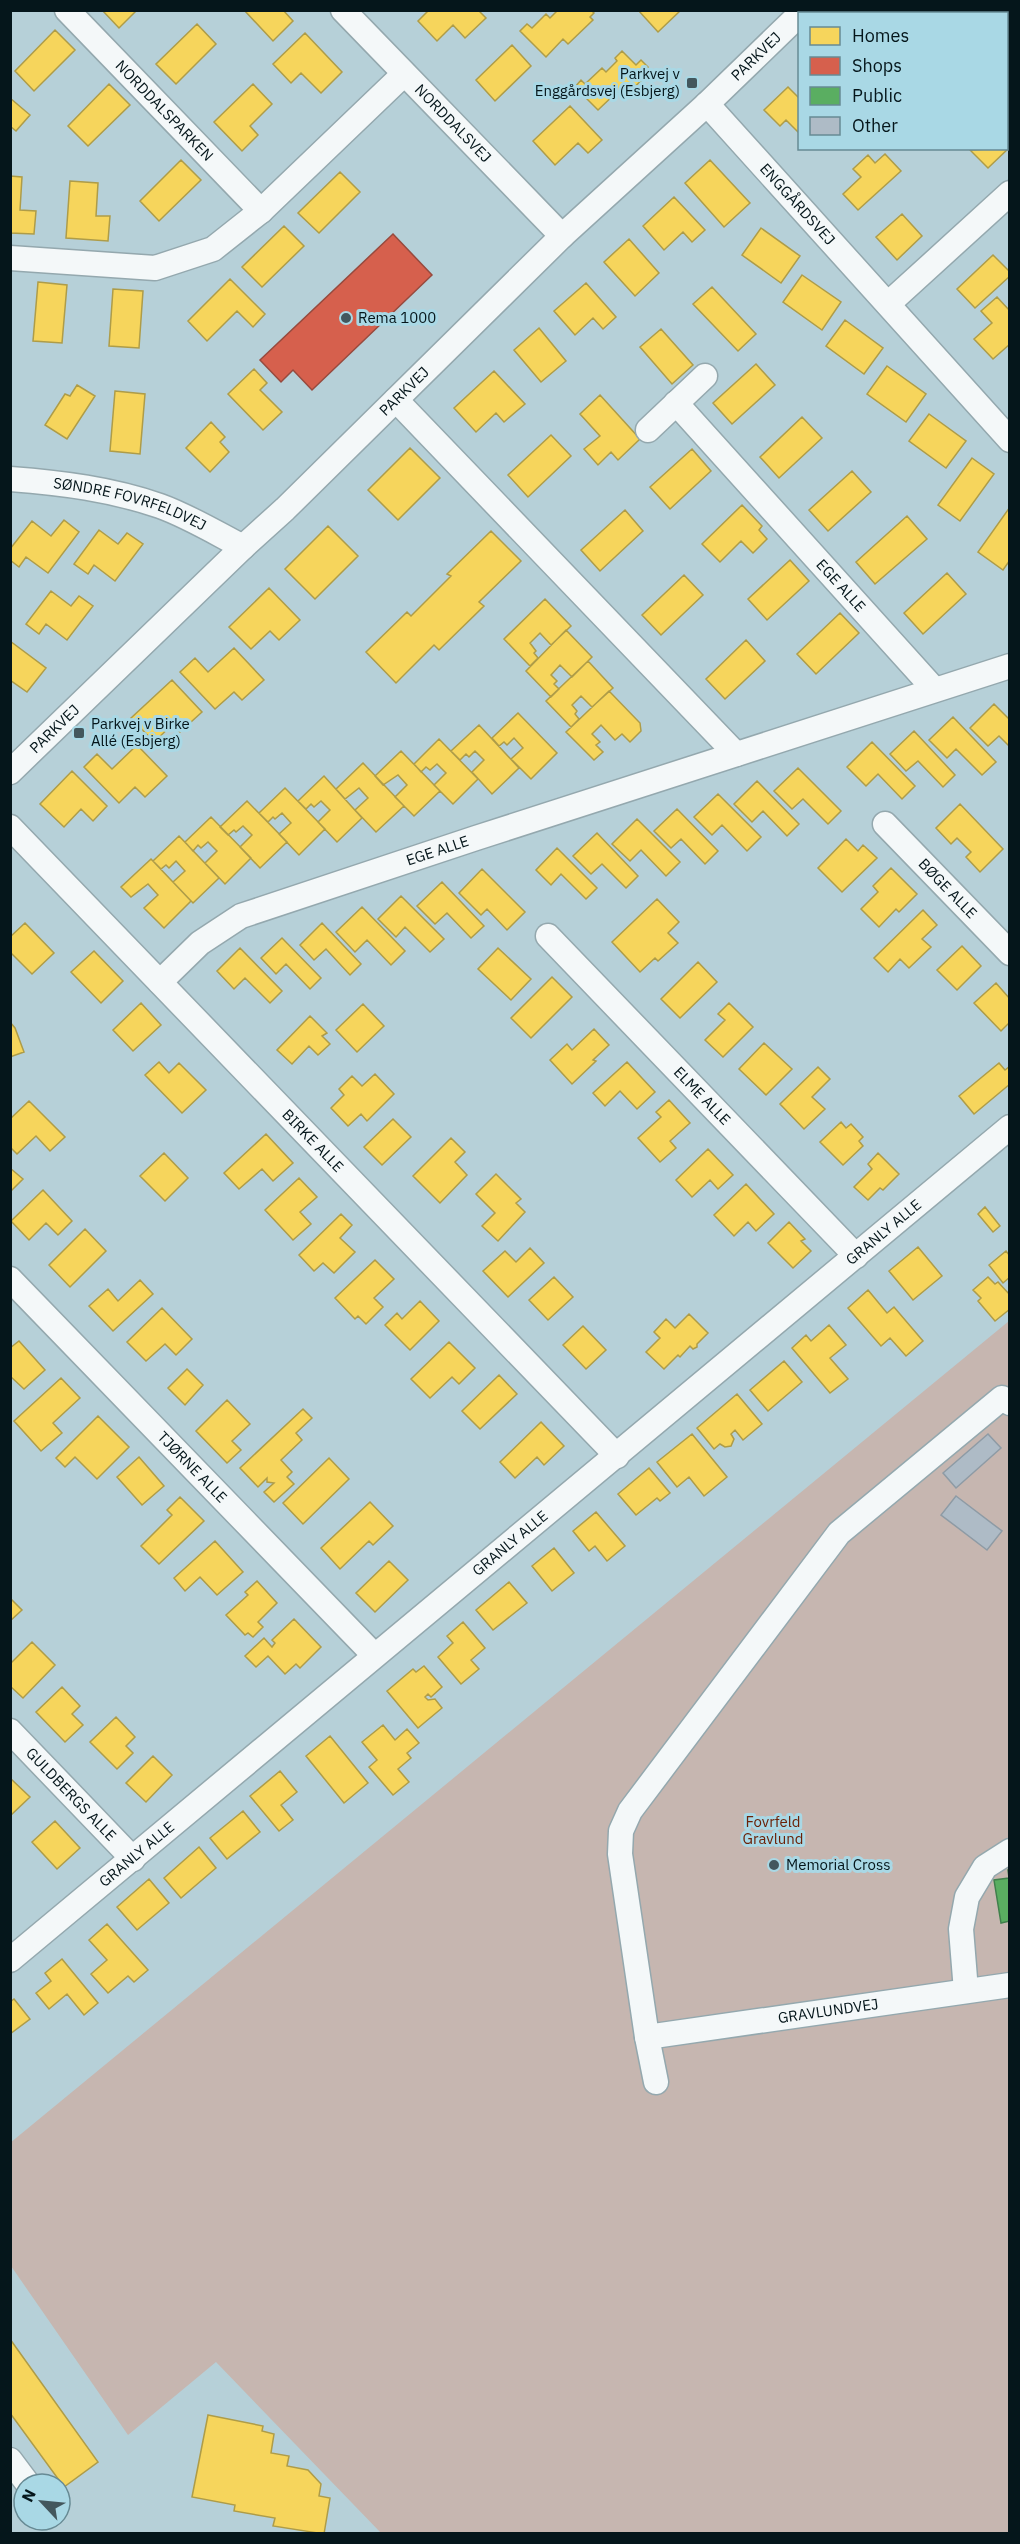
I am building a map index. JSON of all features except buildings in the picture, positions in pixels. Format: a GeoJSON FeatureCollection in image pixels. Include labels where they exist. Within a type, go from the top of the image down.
{"type":"FeatureCollection","features":[{"type":"Feature","properties":{"kind":"street","name":"NORDDALSPARKEN"},"geometry":{"type":"LineString","coordinates":[[67,10],[261,211]]}},
{"type":"Feature","properties":{"kind":"street","name":"NORDDALSVEJ"},"geometry":{"type":"LineString","coordinates":[[343,10],[562,236]]}},
{"type":"Feature","properties":{"kind":"street","name":"PARKVEJ"},"geometry":{"type":"LineString","coordinates":[[10,772],[285,509],[562,236],[707,104],[798,16]]}},
{"type":"Feature","properties":{"kind":"street"},"geometry":{"type":"LineString","coordinates":[[10,258],[155,268],[213,249],[261,211],[404,74]]}},
{"type":"Feature","properties":{"kind":"street","name":"ENGGÅRDSVEJ"},"geometry":{"type":"LineString","coordinates":[[707,104],[1010,440]]}},
{"type":"Feature","properties":{"kind":"street"},"geometry":{"type":"LineString","coordinates":[[888,304],[1010,193]]}},
{"type":"Feature","properties":{"kind":"street"},"geometry":{"type":"LineString","coordinates":[[648,430],[705,376]]}},
{"type":"Feature","properties":{"kind":"street"},"geometry":{"type":"LineString","coordinates":[[396,400],[736,754]]}},
{"type":"Feature","properties":{"kind":"street","name":"EGE ALLE"},"geometry":{"type":"LineString","coordinates":[[676,403],[934,689]]}},
{"type":"Feature","properties":{"kind":"street","name":"SØNDRE FOVRFELDVEJ"},"geometry":{"type":"LineString","coordinates":[[10,479],[108,490],[162,507],[243,547]]}},
{"type":"Feature","properties":{"kind":"street","name":"EGE ALLE"},"geometry":{"type":"LineString","coordinates":[[160,982],[200,943],[241,916],[1010,666]]}},
{"type":"Feature","properties":{"kind":"street","name":"BØGE ALLE"},"geometry":{"type":"LineString","coordinates":[[885,824],[1010,953]]}},
{"type":"Feature","properties":{"kind":"street","name":"BIRKE ALLE"},"geometry":{"type":"LineString","coordinates":[[10,826],[617,1456]]}},
{"type":"Feature","properties":{"kind":"street","name":"ELME ALLE"},"geometry":{"type":"LineString","coordinates":[[548,936],[856,1256]]}},
{"type":"Feature","properties":{"kind":"street","name":"GRANLY ALLE"},"geometry":{"type":"LineString","coordinates":[[10,1960],[1010,1128]]}},
{"type":"Feature","properties":{"kind":"street","name":"TJØRNE ALLE"},"geometry":{"type":"LineString","coordinates":[[10,1279],[374,1655]]}},
{"type":"Feature","properties":{"kind":"street"},"geometry":{"type":"LineString","coordinates":[[656,2082],[647,2037],[620,1854],[621,1831],[630,1811],[838,1533],[1002,1398],[1010,1403]]}},
{"type":"Feature","properties":{"kind":"street","name":"GULDBERGS ALLE"},"geometry":{"type":"LineString","coordinates":[[10,1731],[133,1859]]}},
{"type":"Feature","properties":{"kind":"street"},"geometry":{"type":"LineString","coordinates":[[966,1991],[961,1929],[967,1897],[986,1867],[1010,1851]]}},
{"type":"Feature","properties":{"kind":"street","name":"GRAVLUNDVEJ"},"geometry":{"type":"LineString","coordinates":[[647,2037],[1010,1985]]}},
{"type":"Feature","properties":{"kind":"green space","name":"Fovrfeld Gravlund"},"geometry":{"type":"Polygon","coordinates":[[[1009,1321],[1009,2533],[381,2533],[216,2362],[128,2435],[11,2266],[10,2143],[1009,1321]]]}},
{"type":"Feature","properties":{"kind":"place","name":"Parkvej v Enggårdsvej (Esbjerg)"},"geometry":{"type":"Point","coordinates":[692,83]}},
{"type":"Feature","properties":{"kind":"place","name":"Rema 1000"},"geometry":{"type":"Point","coordinates":[346,318]}},
{"type":"Feature","properties":{"kind":"place","name":"Parkvej v Birke Allé (Esbjerg)"},"geometry":{"type":"Point","coordinates":[79,733]}},
{"type":"Feature","properties":{"kind":"place","name":"Memorial Cross"},"geometry":{"type":"Point","coordinates":[774,1865]}}]}
